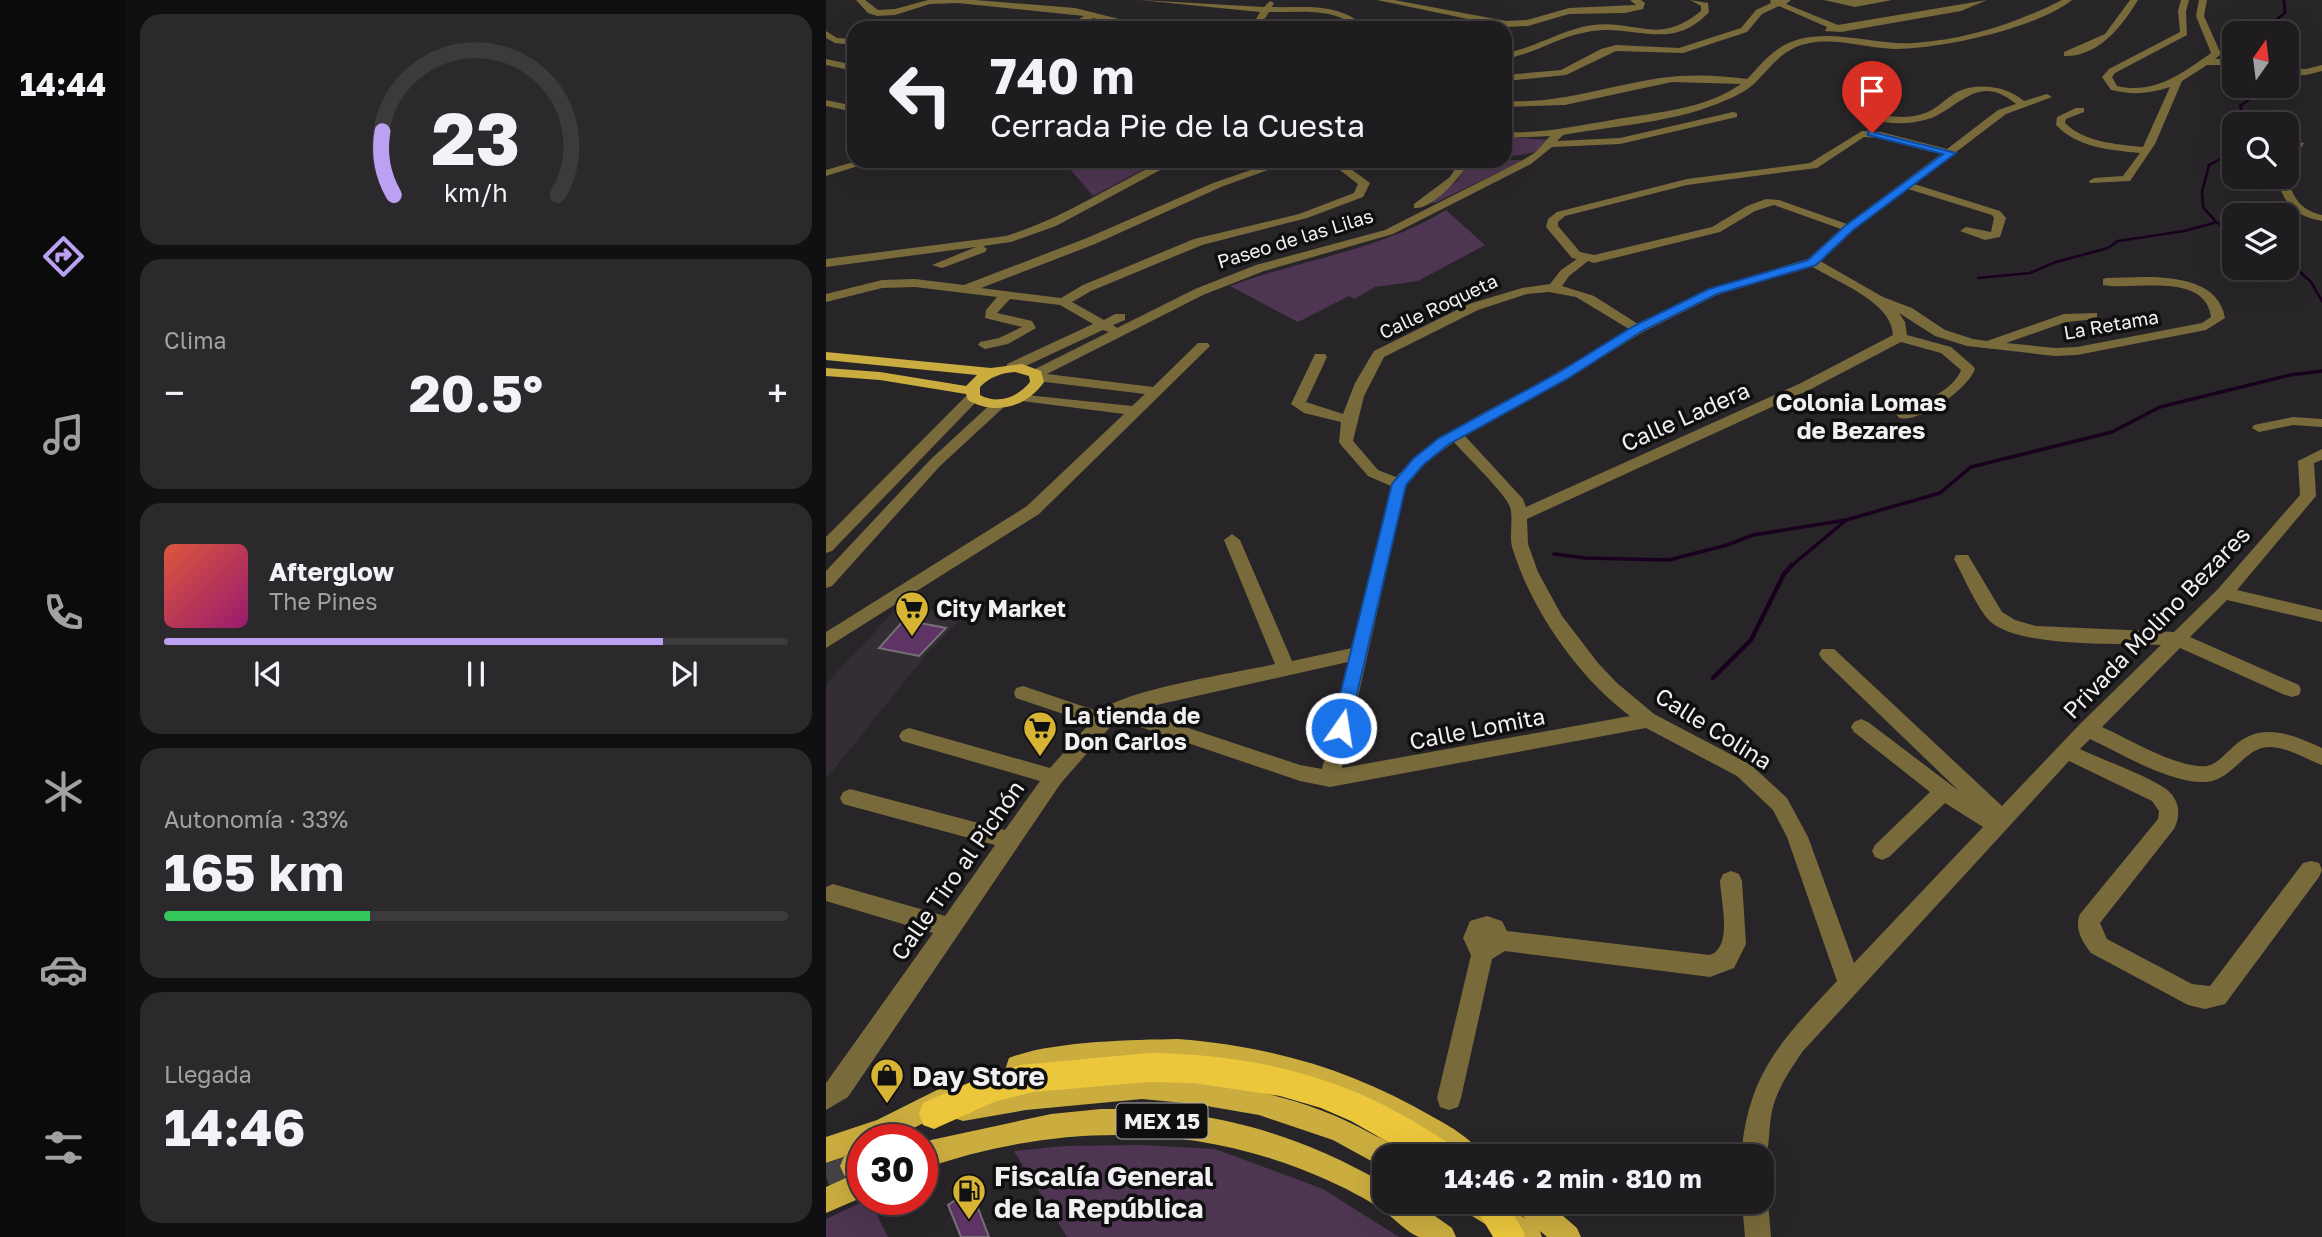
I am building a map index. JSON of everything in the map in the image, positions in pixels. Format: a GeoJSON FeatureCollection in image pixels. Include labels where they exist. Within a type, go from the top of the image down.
{"type":"FeatureCollection","features":[{"type":"Feature","properties":{"kind":"highway"},"geometry":{"type":"LineString","coordinates":[[934,1114],[978,1093],[1030,1077],[1186,1066],[1238,1071],[1325,1094],[1361,1108],[1423,1144]]}},
{"type":"Feature","properties":{"kind":"highway"},"geometry":{"type":"LineString","coordinates":[[1496,1214],[1510,1237]]}},
{"type":"Feature","properties":{"kind":"main road"},"geometry":{"type":"LineString","coordinates":[[826,356],[991,372],[1012,367],[1022,368],[1036,376],[1034,387],[1022,397],[1000,403],[979,401],[972,394],[880,376],[826,372]]}},
{"type":"Feature","properties":{"kind":"main road"},"geometry":{"type":"LineString","coordinates":[[880,376],[888,371],[892,362]]}},
{"type":"Feature","properties":{"kind":"main road"},"geometry":{"type":"LineString","coordinates":[[972,394],[977,381],[991,372]]}},
{"type":"Feature","properties":{"kind":"main road"},"geometry":{"type":"LineString","coordinates":[[894,1124],[987,1076],[1013,1068],[1136,1051],[1197,1052],[1242,1056],[1356,1090],[1436,1132],[1452,1144]]}},
{"type":"Feature","properties":{"kind":"main road","name":"MEX 15"},"geometry":{"type":"LineString","coordinates":[[903,1124],[934,1114],[1026,1098],[1142,1087],[1259,1103],[1339,1129],[1372,1148]]}},
{"type":"Feature","properties":{"kind":"main road","name":"MEX 15"},"geometry":{"type":"LineString","coordinates":[[938,1152],[1056,1125],[1126,1120],[1168,1121],[1205,1126],[1272,1142],[1324,1163],[1372,1190]]}},
{"type":"Feature","properties":{"kind":"main road","name":"MEX 15"},"geometry":{"type":"LineString","coordinates":[[826,1150],[847,1143]]}},
{"type":"Feature","properties":{"kind":"main road"},"geometry":{"type":"LineString","coordinates":[[826,1200],[847,1182]]}},
{"type":"Feature","properties":{"kind":"main road"},"geometry":{"type":"LineString","coordinates":[[1409,1214],[1443,1237]]}},
{"type":"Feature","properties":{"kind":"main road"},"geometry":{"type":"LineString","coordinates":[[1494,1214],[1529,1237]]}},
{"type":"Feature","properties":{"kind":"main road"},"geometry":{"type":"LineString","coordinates":[[1540,1214],[1568,1237]]}},
{"type":"Feature","properties":{"kind":"street"},"geometry":{"type":"LineString","coordinates":[[860,0],[877,13],[895,12],[944,1],[1014,3],[1075,11],[1120,21]]}},
{"type":"Feature","properties":{"kind":"street"},"geometry":{"type":"LineString","coordinates":[[986,4],[1003,0]]}},
{"type":"Feature","properties":{"kind":"street"},"geometry":{"type":"LineString","coordinates":[[1144,0],[1331,11],[1353,21]]}},
{"type":"Feature","properties":{"kind":"street"},"geometry":{"type":"LineString","coordinates":[[1259,21],[1273,0]]}},
{"type":"Feature","properties":{"kind":"street"},"geometry":{"type":"LineString","coordinates":[[1381,0],[1490,21]]}},
{"type":"Feature","properties":{"kind":"street"},"geometry":{"type":"LineString","coordinates":[[1512,24],[1528,23],[1569,11],[1625,10],[1640,7],[1641,3],[1634,0]]}},
{"type":"Feature","properties":{"kind":"street"},"geometry":{"type":"LineString","coordinates":[[1512,55],[1529,51],[1570,33],[1595,27],[1662,32],[1681,29],[1705,12],[1705,5],[1694,0]]}},
{"type":"Feature","properties":{"kind":"street"},"geometry":{"type":"LineString","coordinates":[[1770,0],[1784,1],[1825,30],[1849,32],[1892,46],[1937,43],[2028,19],[2068,0]]}},
{"type":"Feature","properties":{"kind":"street"},"geometry":{"type":"LineString","coordinates":[[1828,0],[1855,4],[1888,0]]}},
{"type":"Feature","properties":{"kind":"street"},"geometry":{"type":"LineString","coordinates":[[1849,32],[1961,8],[1983,0]]}},
{"type":"Feature","properties":{"kind":"street"},"geometry":{"type":"LineString","coordinates":[[1512,133],[1559,133],[1690,108],[1724,98],[1779,51],[1825,30],[1849,32],[1880,42],[1909,43],[2020,15],[2055,0]]}},
{"type":"Feature","properties":{"kind":"street"},"geometry":{"type":"LineString","coordinates":[[2067,54],[2098,43],[2113,33],[2134,0]]}},
{"type":"Feature","properties":{"kind":"street"},"geometry":{"type":"LineString","coordinates":[[2185,0],[2182,11],[2184,29],[2181,37],[2112,71],[2107,77],[2114,88],[2124,91],[2137,93],[2157,89],[2217,54]]}},
{"type":"Feature","properties":{"kind":"street"},"geometry":{"type":"LineString","coordinates":[[2203,0],[2200,16],[2217,54],[2222,56]]}},
{"type":"Feature","properties":{"kind":"street"},"geometry":{"type":"LineString","coordinates":[[1512,77],[1563,73],[1604,51],[1616,48],[1680,51],[1692,49],[1744,30],[1751,25],[1756,13],[1784,1]]}},
{"type":"Feature","properties":{"kind":"street"},"geometry":{"type":"LineString","coordinates":[[1081,21],[1093,15]]}},
{"type":"Feature","properties":{"kind":"street"},"geometry":{"type":"LineString","coordinates":[[826,34],[835,40],[847,41]]}},
{"type":"Feature","properties":{"kind":"street"},"geometry":{"type":"LineString","coordinates":[[826,62],[847,68]]}},
{"type":"Feature","properties":{"kind":"street"},"geometry":{"type":"LineString","coordinates":[[2204,62],[2222,62]]}},
{"type":"Feature","properties":{"kind":"street"},"geometry":{"type":"LineString","coordinates":[[2300,72],[2322,68]]}},
{"type":"Feature","properties":{"kind":"street"},"geometry":{"type":"LineString","coordinates":[[1512,105],[1565,104],[1656,82],[1686,78],[1746,81]]}},
{"type":"Feature","properties":{"kind":"street"},"geometry":{"type":"LineString","coordinates":[[2094,181],[2126,179],[2164,118],[2178,78]]}},
{"type":"Feature","properties":{"kind":"street"},"geometry":{"type":"LineString","coordinates":[[1872,79],[1857,83],[1853,92],[1856,109],[1872,115],[1905,119],[1926,117],[1961,94],[1978,90],[2002,92],[2021,104]]}},
{"type":"Feature","properties":{"kind":"street"},"geometry":{"type":"LineString","coordinates":[[1512,133],[1550,130],[1678,106],[1721,93],[1746,81]]}},
{"type":"Feature","properties":{"kind":"street"},"geometry":{"type":"LineString","coordinates":[[1330,779],[1357,653],[1399,484],[1431,450],[1455,434],[1562,376],[1638,329],[1713,292],[1812,262],[1849,228],[1951,153],[2001,112],[2047,97]]}},
{"type":"Feature","properties":{"kind":"street"},"geometry":{"type":"LineString","coordinates":[[826,103],[847,106]]}},
{"type":"Feature","properties":{"kind":"street"},"geometry":{"type":"LineString","coordinates":[[826,103],[847,105]]}},
{"type":"Feature","properties":{"kind":"street"},"geometry":{"type":"LineString","coordinates":[[2080,110],[2062,117],[2060,123],[2063,128],[2089,141],[2144,150]]}},
{"type":"Feature","properties":{"kind":"street"},"geometry":{"type":"LineString","coordinates":[[1551,144],[1584,147],[1598,143],[1620,143],[1733,114]]}},
{"type":"Feature","properties":{"kind":"street","name":"Paseo de las Lilas"},"geometry":{"type":"LineString","coordinates":[[1036,376],[1172,304],[1243,274],[1389,232],[1540,154],[1559,133]]}},
{"type":"Feature","properties":{"kind":"street"},"geometry":{"type":"LineString","coordinates":[[1849,228],[1775,202],[1765,202],[1756,204],[1716,230],[1602,258],[1584,259],[1576,255],[1552,227],[1552,221],[1561,214],[1687,182],[1813,166],[1863,134],[1881,135],[1951,153]]}},
{"type":"Feature","properties":{"kind":"street"},"geometry":{"type":"LineString","coordinates":[[1512,158],[1540,154]]}},
{"type":"Feature","properties":{"kind":"street"},"geometry":{"type":"LineString","coordinates":[[826,173],[847,167]]}},
{"type":"Feature","properties":{"kind":"street"},"geometry":{"type":"LineString","coordinates":[[826,298],[900,282],[1007,239],[1060,222],[1157,168]]}},
{"type":"Feature","properties":{"kind":"street"},"geometry":{"type":"LineString","coordinates":[[966,289],[1091,241],[1217,185],[1267,168]]}},
{"type":"Feature","properties":{"kind":"street"},"geometry":{"type":"LineString","coordinates":[[1063,302],[1149,260],[1198,242],[1303,216],[1359,195],[1364,183],[1343,168]]}},
{"type":"Feature","properties":{"kind":"street","name":"Paseo de las Lilas"},"geometry":{"type":"LineString","coordinates":[[1012,367],[1234,266],[1367,230],[1399,216],[1420,205],[1454,179],[1461,168]]}},
{"type":"Feature","properties":{"kind":"street"},"geometry":{"type":"LineString","coordinates":[[1907,185],[1996,213],[2000,218],[1996,235],[1992,237],[1966,231]]}},
{"type":"Feature","properties":{"kind":"street"},"geometry":{"type":"LineString","coordinates":[[2286,189],[2294,209],[2304,215],[2322,218]]}},
{"type":"Feature","properties":{"kind":"street"},"geometry":{"type":"LineString","coordinates":[[826,262],[1007,239]]}},
{"type":"Feature","properties":{"kind":"street"},"geometry":{"type":"LineString","coordinates":[[938,265],[939,248]]}},
{"type":"Feature","properties":{"kind":"street"},"geometry":{"type":"LineString","coordinates":[[1553,289],[1565,273],[1584,259]]}},
{"type":"Feature","properties":{"kind":"street","name":"La Retama"},"geometry":{"type":"LineString","coordinates":[[1812,262],[1878,300],[1907,311],[1954,340],[1986,345],[2055,352],[2077,351],[2206,326],[2218,318],[2219,310],[2214,301],[2188,286],[2154,281],[2106,282]]}},
{"type":"Feature","properties":{"kind":"street"},"geometry":{"type":"LineString","coordinates":[[900,282],[1063,302],[1117,332]]}},
{"type":"Feature","properties":{"kind":"street"},"geometry":{"type":"LineString","coordinates":[[1553,289],[1572,291],[1638,329]]}},
{"type":"Feature","properties":{"kind":"street","name":"Calle Roqueta"},"geometry":{"type":"LineString","coordinates":[[1399,484],[1373,473],[1346,442],[1349,420],[1371,363],[1379,354],[1495,298],[1523,291],[1553,289]]}},
{"type":"Feature","properties":{"kind":"street"},"geometry":{"type":"LineString","coordinates":[[985,345],[1003,341],[1029,328],[1027,324],[990,315],[1008,294]]}},
{"type":"Feature","properties":{"kind":"street"},"geometry":{"type":"LineString","coordinates":[[1878,300],[1896,314],[1900,322],[1899,337],[1946,350],[1968,369],[1966,377],[1959,385],[1904,415]]}},
{"type":"Feature","properties":{"kind":"street"},"geometry":{"type":"LineString","coordinates":[[1986,345],[2064,318],[2092,316]]}},
{"type":"Feature","properties":{"kind":"street","name":"Calle Ladera"},"geometry":{"type":"LineString","coordinates":[[1521,515],[1806,386],[1899,337]]}},
{"type":"Feature","properties":{"kind":"street"},"geometry":{"type":"LineString","coordinates":[[826,640],[1033,510],[1203,346]]}},
{"type":"Feature","properties":{"kind":"street"},"geometry":{"type":"LineString","coordinates":[[1320,357],[1298,404],[1309,410],[1349,420]]}},
{"type":"Feature","properties":{"kind":"street"},"geometry":{"type":"LineString","coordinates":[[1036,376],[1154,391]]}},
{"type":"Feature","properties":{"kind":"street"},"geometry":{"type":"LineString","coordinates":[[826,547],[972,394]]}},
{"type":"Feature","properties":{"kind":"street"},"geometry":{"type":"LineString","coordinates":[[1022,397],[1136,411]]}},
{"type":"Feature","properties":{"kind":"street"},"geometry":{"type":"LineString","coordinates":[[826,582],[935,463],[1000,403]]}},
{"type":"Feature","properties":{"kind":"street"},"geometry":{"type":"LineString","coordinates":[[2259,428],[2293,421],[2322,423]]}},
{"type":"Feature","properties":{"kind":"street"},"geometry":{"type":"LineString","coordinates":[[1455,434],[1517,503],[1521,515]]}},
{"type":"Feature","properties":{"kind":"street","name":"Privada Molino Bezares"},"geometry":{"type":"LineString","coordinates":[[1755,1144],[1756,1122],[1765,1087],[1795,1044],[2066,751],[2224,593],[2308,496],[2306,461],[2316,454],[2322,454]]}},
{"type":"Feature","properties":{"kind":"street","name":"Calle Colina"},"geometry":{"type":"LineString","coordinates":[[1521,515],[1519,546],[1531,579],[1587,663],[1604,683],[1650,720],[1753,775],[1791,819],[1850,984]]}},
{"type":"Feature","properties":{"kind":"street"},"geometry":{"type":"LineString","coordinates":[[1232,540],[1286,669]]}},
{"type":"Feature","properties":{"kind":"street"},"geometry":{"type":"LineString","coordinates":[[1962,559],[1996,617],[2009,625],[2036,633],[2177,639],[2292,691]]}},
{"type":"Feature","properties":{"kind":"street"},"geometry":{"type":"LineString","coordinates":[[2224,593],[2322,615]]}},
{"type":"Feature","properties":{"kind":"street"},"geometry":{"type":"LineString","coordinates":[[1108,715],[1131,704],[1357,653]]}},
{"type":"Feature","properties":{"kind":"street"},"geometry":{"type":"LineString","coordinates":[[1828,654],[2000,822]]}},
{"type":"Feature","properties":{"kind":"street","name":"Calle Lomita"},"geometry":{"type":"LineString","coordinates":[[1023,693],[1108,715],[1300,773],[1330,779],[1650,720]]}},
{"type":"Feature","properties":{"kind":"street","name":"Calle Tiro al Pichón"},"geometry":{"type":"LineString","coordinates":[[827,1098],[839,1088],[1054,777],[1108,715]]}},
{"type":"Feature","properties":{"kind":"street"},"geometry":{"type":"LineString","coordinates":[[1861,727],[1944,792],[2000,822]]}},
{"type":"Feature","properties":{"kind":"street"},"geometry":{"type":"LineString","coordinates":[[2087,729],[2183,772],[2216,772],[2250,743],[2262,738],[2278,739],[2322,757]]}},
{"type":"Feature","properties":{"kind":"street"},"geometry":{"type":"LineString","coordinates":[[909,736],[1054,777]]}},
{"type":"Feature","properties":{"kind":"street"},"geometry":{"type":"LineString","coordinates":[[2066,751],[2159,795],[2168,804],[2170,816],[2167,823],[2088,921],[2091,936],[2099,946],[2188,995],[2205,998],[2217,996],[2311,870]]}},
{"type":"Feature","properties":{"kind":"street"},"geometry":{"type":"LineString","coordinates":[[1882,851],[1944,792]]}},
{"type":"Feature","properties":{"kind":"street"},"geometry":{"type":"LineString","coordinates":[[850,798],[1008,840]]}},
{"type":"Feature","properties":{"kind":"street"},"geometry":{"type":"LineString","coordinates":[[1449,1098],[1491,945],[1710,966],[1726,960],[1735,944],[1731,881]]}},
{"type":"Feature","properties":{"kind":"street"},"geometry":{"type":"LineString","coordinates":[[833,894],[949,927]]}},
{"type":"Feature","properties":{"kind":"street"},"geometry":{"type":"LineString","coordinates":[[1756,1214],[1758,1237]]}},
{"type":"Feature","properties":{"kind":"shaded area"},"geometry":{"type":"Polygon","coordinates":[[[1512,137],[1548,140],[1538,152],[1512,156],[1512,137]]]}},
{"type":"Feature","properties":{"kind":"shaded area"},"geometry":{"type":"Polygon","coordinates":[[[1069,168],[1146,168],[1093,196],[1069,168]]]}},
{"type":"Feature","properties":{"kind":"shaded area"},"geometry":{"type":"Polygon","coordinates":[[[1465,168],[1507,168],[1435,203],[1430,202],[1458,180],[1465,168]]]}},
{"type":"Feature","properties":{"kind":"shaded area"},"geometry":{"type":"Polygon","coordinates":[[[1446,210],[1485,245],[1418,281],[1375,287],[1354,299],[1349,296],[1298,322],[1230,286],[1367,245],[1420,224],[1446,210]]]}},
{"type":"Feature","properties":{"kind":"shaded area"},"geometry":{"type":"Polygon","coordinates":[[[901,604],[962,617],[925,656],[826,779],[826,684],[901,604]]]}},
{"type":"Feature","properties":{"kind":"shaded area"},"geometry":{"type":"Polygon","coordinates":[[[1139,1145],[1215,1149],[1323,1189],[1399,1237],[1067,1237],[1014,1151],[1065,1146],[1139,1145]]]}},
{"type":"Feature","properties":{"kind":"shaded area"},"geometry":{"type":"Polygon","coordinates":[[[847,1209],[847,1215],[877,1215],[888,1237],[826,1237],[826,1219],[847,1209]]]}},
{"type":"Feature","properties":{"kind":"building","name":"City Market"},"geometry":{"type":"Polygon","coordinates":[[[904,620],[946,628],[919,656],[879,648],[904,620]]]}},
{"type":"Feature","properties":{"kind":"building","name":"Fiscalía General de la República"},"geometry":{"type":"Polygon","coordinates":[[[971,1190],[989,1237],[961,1237],[948,1205],[971,1190]]]}},
{"type":"Feature","properties":{"kind":"waterway"},"geometry":{"type":"LineString","coordinates":[[2274,21],[2285,13],[2284,0]]}},
{"type":"Feature","properties":{"kind":"waterway"},"geometry":{"type":"LineString","coordinates":[[2243,112],[2240,106],[2251,98]]}},
{"type":"Feature","properties":{"kind":"waterway"},"geometry":{"type":"LineString","coordinates":[[2222,158],[2209,165],[2202,192],[2203,207],[2222,225]]}},
{"type":"Feature","properties":{"kind":"waterway"},"geometry":{"type":"LineString","coordinates":[[1978,278],[2030,273],[2056,262],[2108,248],[2118,241],[2184,231],[2214,223]]}},
{"type":"Feature","properties":{"kind":"waterway"},"geometry":{"type":"LineString","coordinates":[[2299,271],[2311,282],[2322,301]]}},
{"type":"Feature","properties":{"kind":"waterway"},"geometry":{"type":"LineString","coordinates":[[1554,554],[1585,558],[1669,560],[1727,545],[1753,535],[1846,520],[1940,493],[1971,467],[2112,432],[2160,407],[2290,375],[2322,371]]}},
{"type":"Feature","properties":{"kind":"waterway"},"geometry":{"type":"LineString","coordinates":[[1791,566],[1845,521]]}},
{"type":"Feature","properties":{"kind":"waterway"},"geometry":{"type":"LineString","coordinates":[[1713,678],[1751,640],[1784,574],[1791,566]]}},
{"type":"Feature","properties":{"kind":"tunnel"},"geometry":{"type":"LineString","coordinates":[[826,1177],[847,1168]]}},
{"type":"Feature","properties":{"kind":"place","name":"City Market"},"geometry":{"type":"Point","coordinates":[912,638]}},
{"type":"Feature","properties":{"kind":"place","name":"La tienda de Don Carlos"},"geometry":{"type":"Point","coordinates":[1040,758]}},
{"type":"Feature","properties":{"kind":"place","name":"Day Store"},"geometry":{"type":"Point","coordinates":[887,1105]}},
{"type":"Feature","properties":{"kind":"place","name":"Fiscalía General de la República"},"geometry":{"type":"Point","coordinates":[969,1221]}},
{"type":"Feature","properties":{"kind":"district","name":"Colonia Lomas de Bezares"},"geometry":{"type":"Point","coordinates":[1861,415]}},
{"type":"Feature","properties":{"kind":"route"},"geometry":{"type":"LineString","coordinates":[[1341,728],[1399,484],[1418,462],[1455,434],[1562,376],[1638,329],[1701,297],[1812,262],[1849,228],[1951,153],[1872,133]]}}]}
